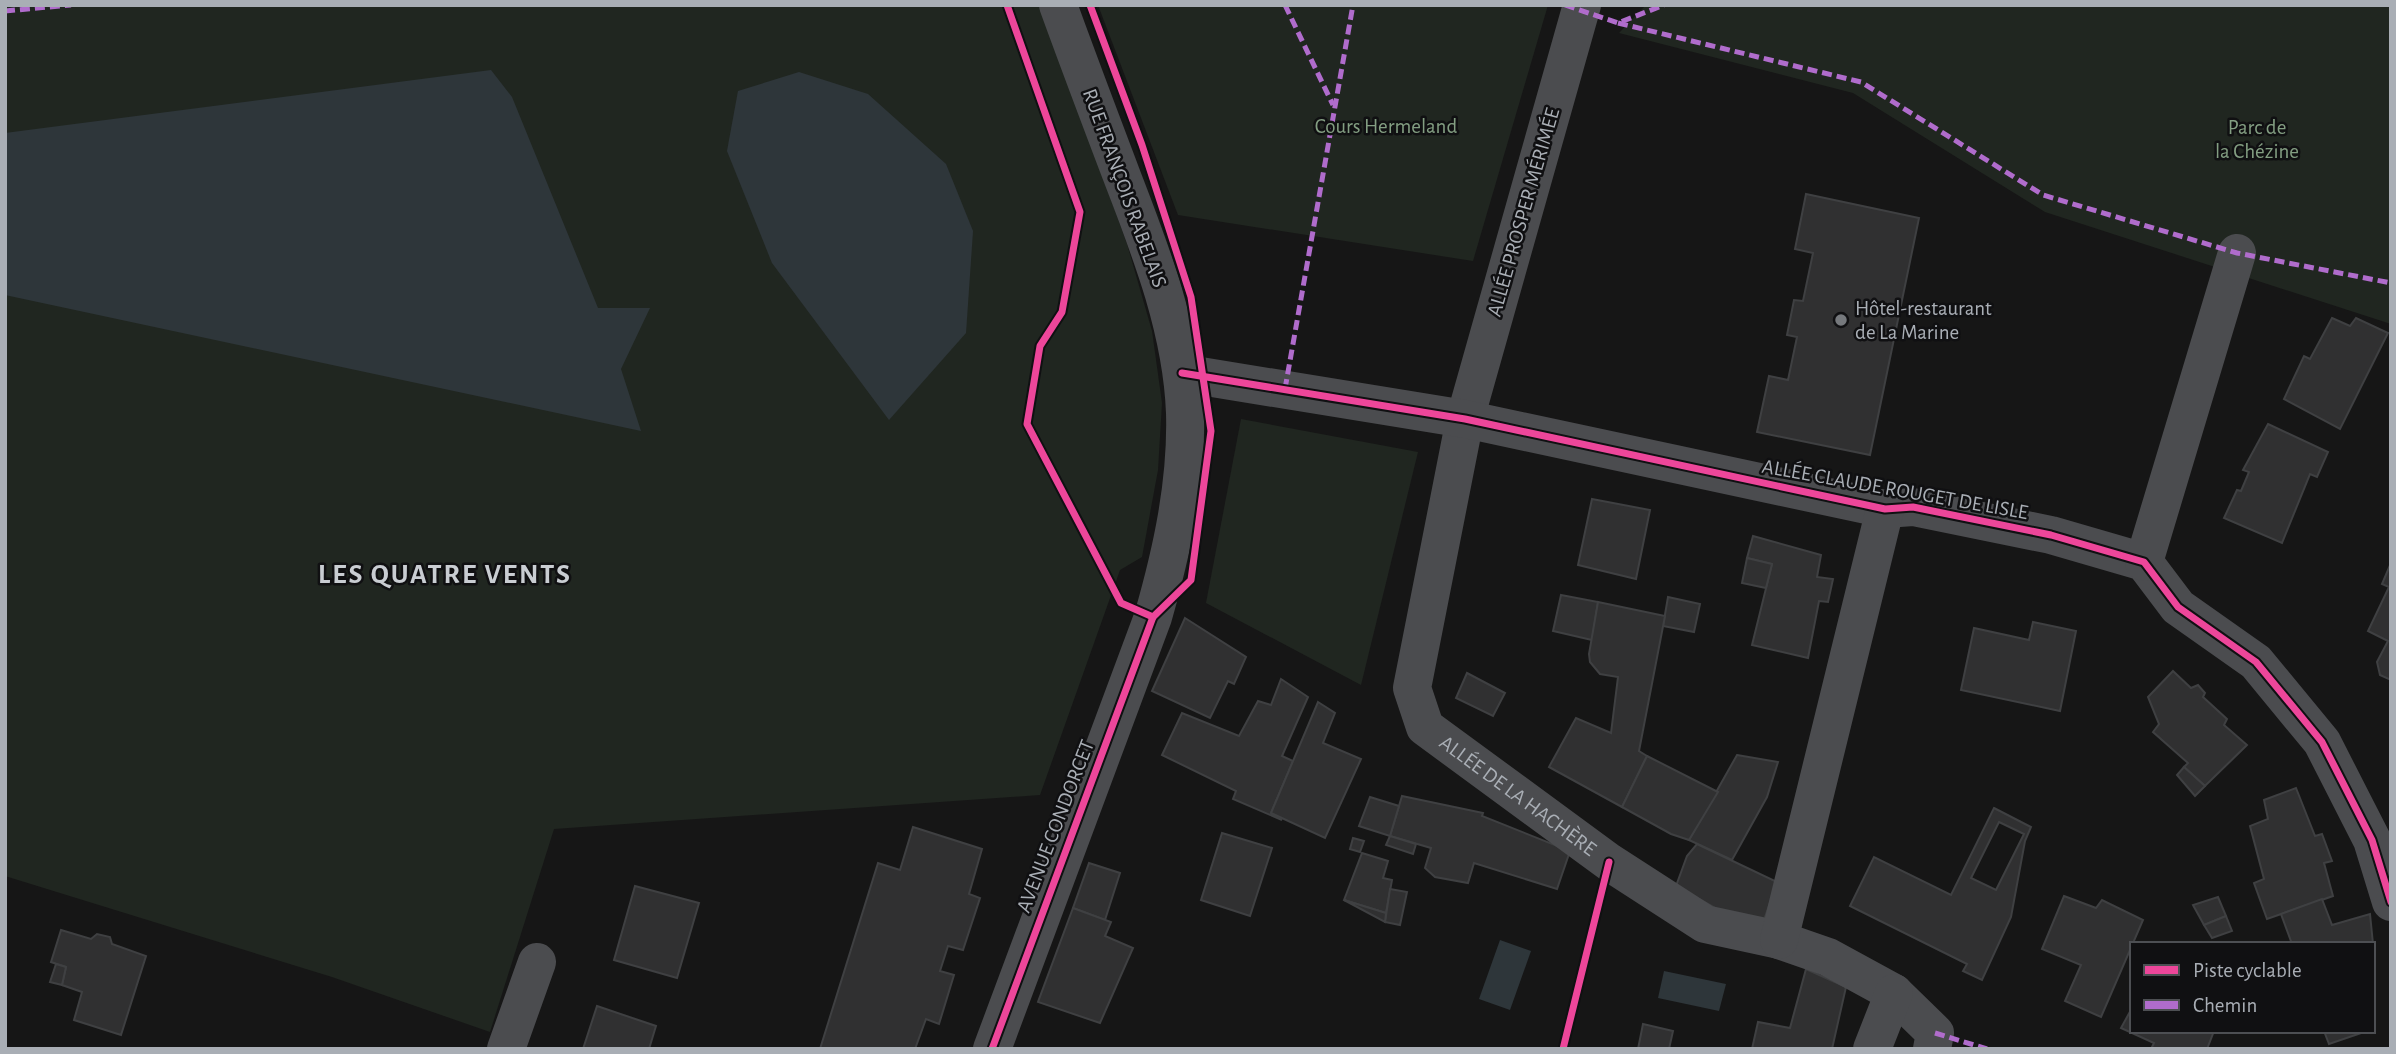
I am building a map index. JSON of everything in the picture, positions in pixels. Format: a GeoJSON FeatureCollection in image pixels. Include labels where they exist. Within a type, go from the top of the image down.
{"type":"FeatureCollection","features":[{"type":"Feature","properties":{"kind":"street","name":"RUE FRANÇOIS RABELAIS"},"geometry":{"type":"LineString","coordinates":[[1058,5],[1140,222],[1172,323],[1182,373]]}},
{"type":"Feature","properties":{"kind":"street","name":"ALLÉE PROSPER MÉRIMÉE"},"geometry":{"type":"LineString","coordinates":[[1465,419],[1582,5]]}},
{"type":"Feature","properties":{"kind":"street"},"geometry":{"type":"LineString","coordinates":[[2237,253],[2144,562],[2178,607],[2256,662],[2322,742],[2381,828],[2391,902]]}},
{"type":"Feature","properties":{"kind":"street","name":"ALLÉE CLAUDE ROUGET DE LISLE"},"geometry":{"type":"LineString","coordinates":[[1182,373],[1465,419],[1885,509],[1913,507],[2014,527],[2144,562]]}},
{"type":"Feature","properties":{"kind":"street","name":"AVENUE CONDORCET"},"geometry":{"type":"LineString","coordinates":[[992,1049],[1153,617],[1167,570],[1184,457],[1182,373]]}},
{"type":"Feature","properties":{"kind":"street","name":"ALLÉE DE LA HACHÈRE"},"geometry":{"type":"LineString","coordinates":[[1465,419],[1412,688],[1425,727],[1609,862],[1705,924],[1779,940],[1828,957],[1894,993],[1935,1033],[1932,1049]]}},
{"type":"Feature","properties":{"kind":"street"},"geometry":{"type":"LineString","coordinates":[[1779,940],[1885,509]]}},
{"type":"Feature","properties":{"kind":"street"},"geometry":{"type":"LineString","coordinates":[[506,1049],[537,962]]}},
{"type":"Feature","properties":{"kind":"street"},"geometry":{"type":"LineString","coordinates":[[1872,1049],[1894,993]]}},
{"type":"Feature","properties":{"kind":"green space"},"geometry":{"type":"Polygon","coordinates":[[[5,5],[1041,5],[1127,244],[1152,331],[1162,403],[1158,470],[1142,557],[1120,570],[1040,795],[554,829],[490,1032],[332,977],[5,876],[5,5]]]}},
{"type":"Feature","properties":{"kind":"green space","name":"Cours Hermeland"},"geometry":{"type":"Polygon","coordinates":[[[1098,5],[1548,5],[1473,261],[1178,215],[1098,5]]]}},
{"type":"Feature","properties":{"kind":"green space","name":"Parc de la Chézine"},"geometry":{"type":"Polygon","coordinates":[[[1646,5],[2391,5],[2391,324],[2045,212],[1853,93],[1619,33],[1646,5]]]}},
{"type":"Feature","properties":{"kind":"green space"},"geometry":{"type":"Polygon","coordinates":[[[1241,419],[1418,452],[1361,685],[1206,603],[1241,419]]]}},
{"type":"Feature","properties":{"kind":"shaded area"},"geometry":{"type":"Polygon","coordinates":[[[491,70],[512,97],[598,308],[650,308],[621,369],[641,431],[5,295],[5,133],[491,70]]]}},
{"type":"Feature","properties":{"kind":"shaded area"},"geometry":{"type":"Polygon","coordinates":[[[799,72],[868,94],[946,164],[973,231],[966,333],[889,420],[772,263],[727,151],[738,91],[799,72]]]}},
{"type":"Feature","properties":{"kind":"shaded area"},"geometry":{"type":"Polygon","coordinates":[[[1500,940],[1531,951],[1510,1010],[1479,999],[1500,940]]]}},
{"type":"Feature","properties":{"kind":"shaded area"},"geometry":{"type":"Polygon","coordinates":[[[1664,971],[1726,984],[1719,1011],[1658,998],[1664,971]]]}},
{"type":"Feature","properties":{"kind":"building"},"geometry":{"type":"Polygon","coordinates":[[[1806,194],[1919,218],[1870,455],[1757,432],[1769,376],[1788,380],[1797,337],[1787,335],[1794,300],[1803,301],[1813,253],[1795,249],[1806,194]]]}},
{"type":"Feature","properties":{"kind":"building"},"geometry":{"type":"Polygon","coordinates":[[[2332,318],[2350,326],[2356,318],[2388,333],[2340,429],[2284,399],[2304,356],[2310,359],[2332,318]]]}},
{"type":"Feature","properties":{"kind":"building"},"geometry":{"type":"Polygon","coordinates":[[[2268,424],[2328,452],[2317,477],[2310,474],[2282,543],[2224,518],[2237,490],[2241,491],[2249,472],[2243,470],[2268,424]]]}},
{"type":"Feature","properties":{"kind":"building"},"geometry":{"type":"Polygon","coordinates":[[[1592,499],[1650,510],[1636,579],[1578,565],[1592,499]]]}},
{"type":"Feature","properties":{"kind":"building"},"geometry":{"type":"Polygon","coordinates":[[[1753,536],[1821,555],[1817,577],[1833,579],[1828,602],[1819,601],[1808,658],[1752,645],[1772,564],[1747,558],[1753,536]]]}},
{"type":"Feature","properties":{"kind":"building"},"geometry":{"type":"Polygon","coordinates":[[[1747,558],[1772,564],[1766,588],[1742,583],[1747,558]]]}},
{"type":"Feature","properties":{"kind":"building"},"geometry":{"type":"Polygon","coordinates":[[[2391,563],[2391,680],[2380,675],[2377,662],[2388,641],[2368,631],[2389,587],[2382,584],[2391,563]]]}},
{"type":"Feature","properties":{"kind":"building"},"geometry":{"type":"Polygon","coordinates":[[[1561,595],[1598,602],[1592,640],[1553,631],[1561,595]]]}},
{"type":"Feature","properties":{"kind":"building"},"geometry":{"type":"Polygon","coordinates":[[[1668,597],[1700,604],[1694,632],[1663,626],[1668,597]]]}},
{"type":"Feature","properties":{"kind":"building"},"geometry":{"type":"Polygon","coordinates":[[[1598,602],[1665,616],[1639,751],[1647,756],[1622,807],[1549,767],[1576,718],[1611,733],[1618,677],[1600,674],[1590,662],[1589,654],[1598,602]]]}},
{"type":"Feature","properties":{"kind":"building"},"geometry":{"type":"Polygon","coordinates":[[[1185,618],[1246,657],[1234,684],[1228,681],[1210,718],[1152,691],[1185,618]]]}},
{"type":"Feature","properties":{"kind":"building"},"geometry":{"type":"Polygon","coordinates":[[[2033,622],[2076,631],[2060,711],[1961,690],[1974,628],[2029,640],[2033,622]]]}},
{"type":"Feature","properties":{"kind":"building"},"geometry":{"type":"Polygon","coordinates":[[[2173,671],[2191,688],[2198,685],[2205,693],[2203,697],[2227,719],[2224,725],[2247,745],[2205,786],[2184,767],[2188,763],[2153,732],[2159,724],[2148,697],[2173,671]]]}},
{"type":"Feature","properties":{"kind":"building"},"geometry":{"type":"Polygon","coordinates":[[[1467,673],[1505,693],[1493,716],[1456,698],[1467,673]]]}},
{"type":"Feature","properties":{"kind":"building"},"geometry":{"type":"Polygon","coordinates":[[[1281,679],[1308,697],[1282,756],[1293,761],[1271,813],[1282,820],[1233,799],[1236,791],[1162,755],[1182,713],[1239,736],[1258,701],[1271,705],[1281,679]]]}},
{"type":"Feature","properties":{"kind":"building"},"geometry":{"type":"Polygon","coordinates":[[[1318,702],[1335,713],[1323,743],[1361,759],[1325,838],[1271,813],[1318,702]]]}},
{"type":"Feature","properties":{"kind":"building"},"geometry":{"type":"Polygon","coordinates":[[[1737,755],[1778,762],[1767,797],[1732,860],[1689,840],[1737,755]]]}},
{"type":"Feature","properties":{"kind":"building"},"geometry":{"type":"Polygon","coordinates":[[[1647,756],[1718,792],[1689,840],[1671,834],[1622,807],[1647,756]]]}},
{"type":"Feature","properties":{"kind":"building"},"geometry":{"type":"Polygon","coordinates":[[[2184,767],[2205,786],[2195,796],[2177,775],[2184,767]]]}},
{"type":"Feature","properties":{"kind":"building"},"geometry":{"type":"Polygon","coordinates":[[[2296,788],[2315,836],[2322,834],[2332,861],[2324,863],[2333,896],[2267,919],[2254,883],[2264,879],[2250,826],[2268,819],[2264,800],[2296,788]]]}},
{"type":"Feature","properties":{"kind":"building"},"geometry":{"type":"Polygon","coordinates":[[[1402,796],[1483,813],[1482,816],[1570,851],[1557,889],[1474,863],[1468,883],[1435,877],[1425,868],[1431,848],[1390,836],[1402,796]]]}},
{"type":"Feature","properties":{"kind":"building"},"geometry":{"type":"Polygon","coordinates":[[[1370,797],[1399,806],[1390,836],[1359,826],[1370,797]]]}},
{"type":"Feature","properties":{"kind":"building"},"geometry":{"type":"Polygon","coordinates":[[[1994,808],[2031,827],[2025,841],[2011,917],[1982,980],[1963,971],[1967,964],[1850,906],[1874,857],[1951,895],[1994,808]],[[1999,822],[1971,878],[1996,890],[2024,834],[1999,822]]]}},
{"type":"Feature","properties":{"kind":"building"},"geometry":{"type":"Polygon","coordinates":[[[913,827],[982,849],[969,894],[980,898],[963,950],[948,946],[940,971],[954,975],[939,1024],[926,1019],[915,1049],[820,1049],[878,863],[900,870],[913,827]]]}},
{"type":"Feature","properties":{"kind":"building"},"geometry":{"type":"Polygon","coordinates":[[[1222,833],[1272,848],[1250,916],[1201,900],[1222,833]]]}},
{"type":"Feature","properties":{"kind":"building"},"geometry":{"type":"Polygon","coordinates":[[[1390,836],[1416,844],[1413,854],[1386,845],[1390,836]]]}},
{"type":"Feature","properties":{"kind":"building"},"geometry":{"type":"Polygon","coordinates":[[[1353,838],[1364,841],[1360,852],[1350,849],[1353,838]]]}},
{"type":"Feature","properties":{"kind":"building"},"geometry":{"type":"Polygon","coordinates":[[[1697,844],[1777,882],[1763,923],[1719,910],[1676,886],[1687,856],[1697,844]]]}},
{"type":"Feature","properties":{"kind":"building"},"geometry":{"type":"Polygon","coordinates":[[[1362,853],[1388,861],[1383,878],[1392,880],[1386,913],[1344,900],[1362,853]]]}},
{"type":"Feature","properties":{"kind":"building"},"geometry":{"type":"Polygon","coordinates":[[[1089,863],[1120,873],[1105,920],[1073,908],[1089,863]]]}},
{"type":"Feature","properties":{"kind":"building"},"geometry":{"type":"Polygon","coordinates":[[[635,886],[699,903],[677,978],[614,960],[635,886]]]}},
{"type":"Feature","properties":{"kind":"building"},"geometry":{"type":"Polygon","coordinates":[[[1390,889],[1407,892],[1400,925],[1385,922],[1390,889]]]}},
{"type":"Feature","properties":{"kind":"building"},"geometry":{"type":"Polygon","coordinates":[[[2064,896],[2096,908],[2102,900],[2143,920],[2133,942],[2130,942],[2130,950],[2101,1017],[2065,1001],[2081,965],[2042,949],[2064,896]]]}},
{"type":"Feature","properties":{"kind":"building"},"geometry":{"type":"Polygon","coordinates":[[[2218,897],[2226,916],[2204,925],[2193,905],[2218,897]]]}},
{"type":"Feature","properties":{"kind":"building"},"geometry":{"type":"Polygon","coordinates":[[[2322,899],[2332,925],[2370,914],[2373,942],[2291,942],[2281,914],[2322,899]]]}},
{"type":"Feature","properties":{"kind":"building"},"geometry":{"type":"Polygon","coordinates":[[[1344,900],[1386,913],[1385,922],[1344,900]]]}},
{"type":"Feature","properties":{"kind":"building"},"geometry":{"type":"Polygon","coordinates":[[[1073,908],[1111,922],[1105,936],[1133,948],[1100,1023],[1038,1002],[1073,908]]]}},
{"type":"Feature","properties":{"kind":"building"},"geometry":{"type":"Polygon","coordinates":[[[2226,916],[2232,931],[2212,938],[2204,925],[2226,916]]]}},
{"type":"Feature","properties":{"kind":"building"},"geometry":{"type":"Polygon","coordinates":[[[61,930],[91,939],[97,934],[110,937],[112,944],[146,956],[121,1035],[74,1020],[82,992],[62,985],[66,967],[51,962],[61,930]]]}},
{"type":"Feature","properties":{"kind":"building"},"geometry":{"type":"Polygon","coordinates":[[[56,964],[66,967],[62,985],[50,982],[56,964]]]}},
{"type":"Feature","properties":{"kind":"building"},"geometry":{"type":"Polygon","coordinates":[[[1806,969],[1846,987],[1832,1049],[1752,1049],[1758,1022],[1790,1028],[1806,969]]]}},
{"type":"Feature","properties":{"kind":"building"},"geometry":{"type":"Polygon","coordinates":[[[597,1006],[656,1026],[649,1049],[583,1049],[597,1006]]]}},
{"type":"Feature","properties":{"kind":"building"},"geometry":{"type":"Polygon","coordinates":[[[2130,1012],[2130,1032],[2121,1028],[2130,1012]]]}},
{"type":"Feature","properties":{"kind":"building"},"geometry":{"type":"Polygon","coordinates":[[[1643,1024],[1673,1031],[1669,1049],[1638,1049],[1643,1024]]]}},
{"type":"Feature","properties":{"kind":"building"},"geometry":{"type":"Polygon","coordinates":[[[2132,1033],[2213,1033],[2207,1049],[2151,1049],[2154,1043],[2132,1033]]]}},
{"type":"Feature","properties":{"kind":"building"},"geometry":{"type":"Polygon","coordinates":[[[2325,1033],[2361,1033],[2329,1044],[2325,1033]]]}},
{"type":"Feature","properties":{"kind":"marked path"},"geometry":{"type":"LineString","coordinates":[[5,11],[71,5]]}},
{"type":"Feature","properties":{"kind":"marked path"},"geometry":{"type":"LineString","coordinates":[[1285,5],[1333,105]]}},
{"type":"Feature","properties":{"kind":"marked path"},"geometry":{"type":"LineString","coordinates":[[1285,389],[1353,5]]}},
{"type":"Feature","properties":{"kind":"marked path"},"geometry":{"type":"LineString","coordinates":[[1565,5],[1618,23],[1664,5]]}},
{"type":"Feature","properties":{"kind":"marked path"},"geometry":{"type":"LineString","coordinates":[[1618,23],[1861,82],[2043,195],[2237,253],[2391,283]]}},
{"type":"Feature","properties":{"kind":"marked path"},"geometry":{"type":"LineString","coordinates":[[1935,1033],[1987,1049]]}},
{"type":"Feature","properties":{"kind":"cycle path"},"geometry":{"type":"LineString","coordinates":[[1007,5],[1080,212],[1062,312],[1040,346],[1027,424],[1121,603],[1153,617]]}},
{"type":"Feature","properties":{"kind":"cycle path"},"geometry":{"type":"LineString","coordinates":[[992,1049],[1153,617],[1191,580],[1211,431],[1191,297],[1142,145],[1090,5]]}},
{"type":"Feature","properties":{"kind":"cycle path"},"geometry":{"type":"LineString","coordinates":[[1182,373],[1465,419],[1885,509],[1913,507],[2051,535],[2144,562],[2178,607],[2256,662],[2322,742],[2372,840],[2391,902]]}},
{"type":"Feature","properties":{"kind":"cycle path"},"geometry":{"type":"LineString","coordinates":[[1563,1049],[1609,862]]}},
{"type":"Feature","properties":{"kind":"place","name":"Hôtel-restaurant de La Marine"},"geometry":{"type":"Point","coordinates":[1841,320]}},
{"type":"Feature","properties":{"kind":"district","name":"LES QUATRE VENTS"},"geometry":{"type":"Point","coordinates":[445,573]}}]}
